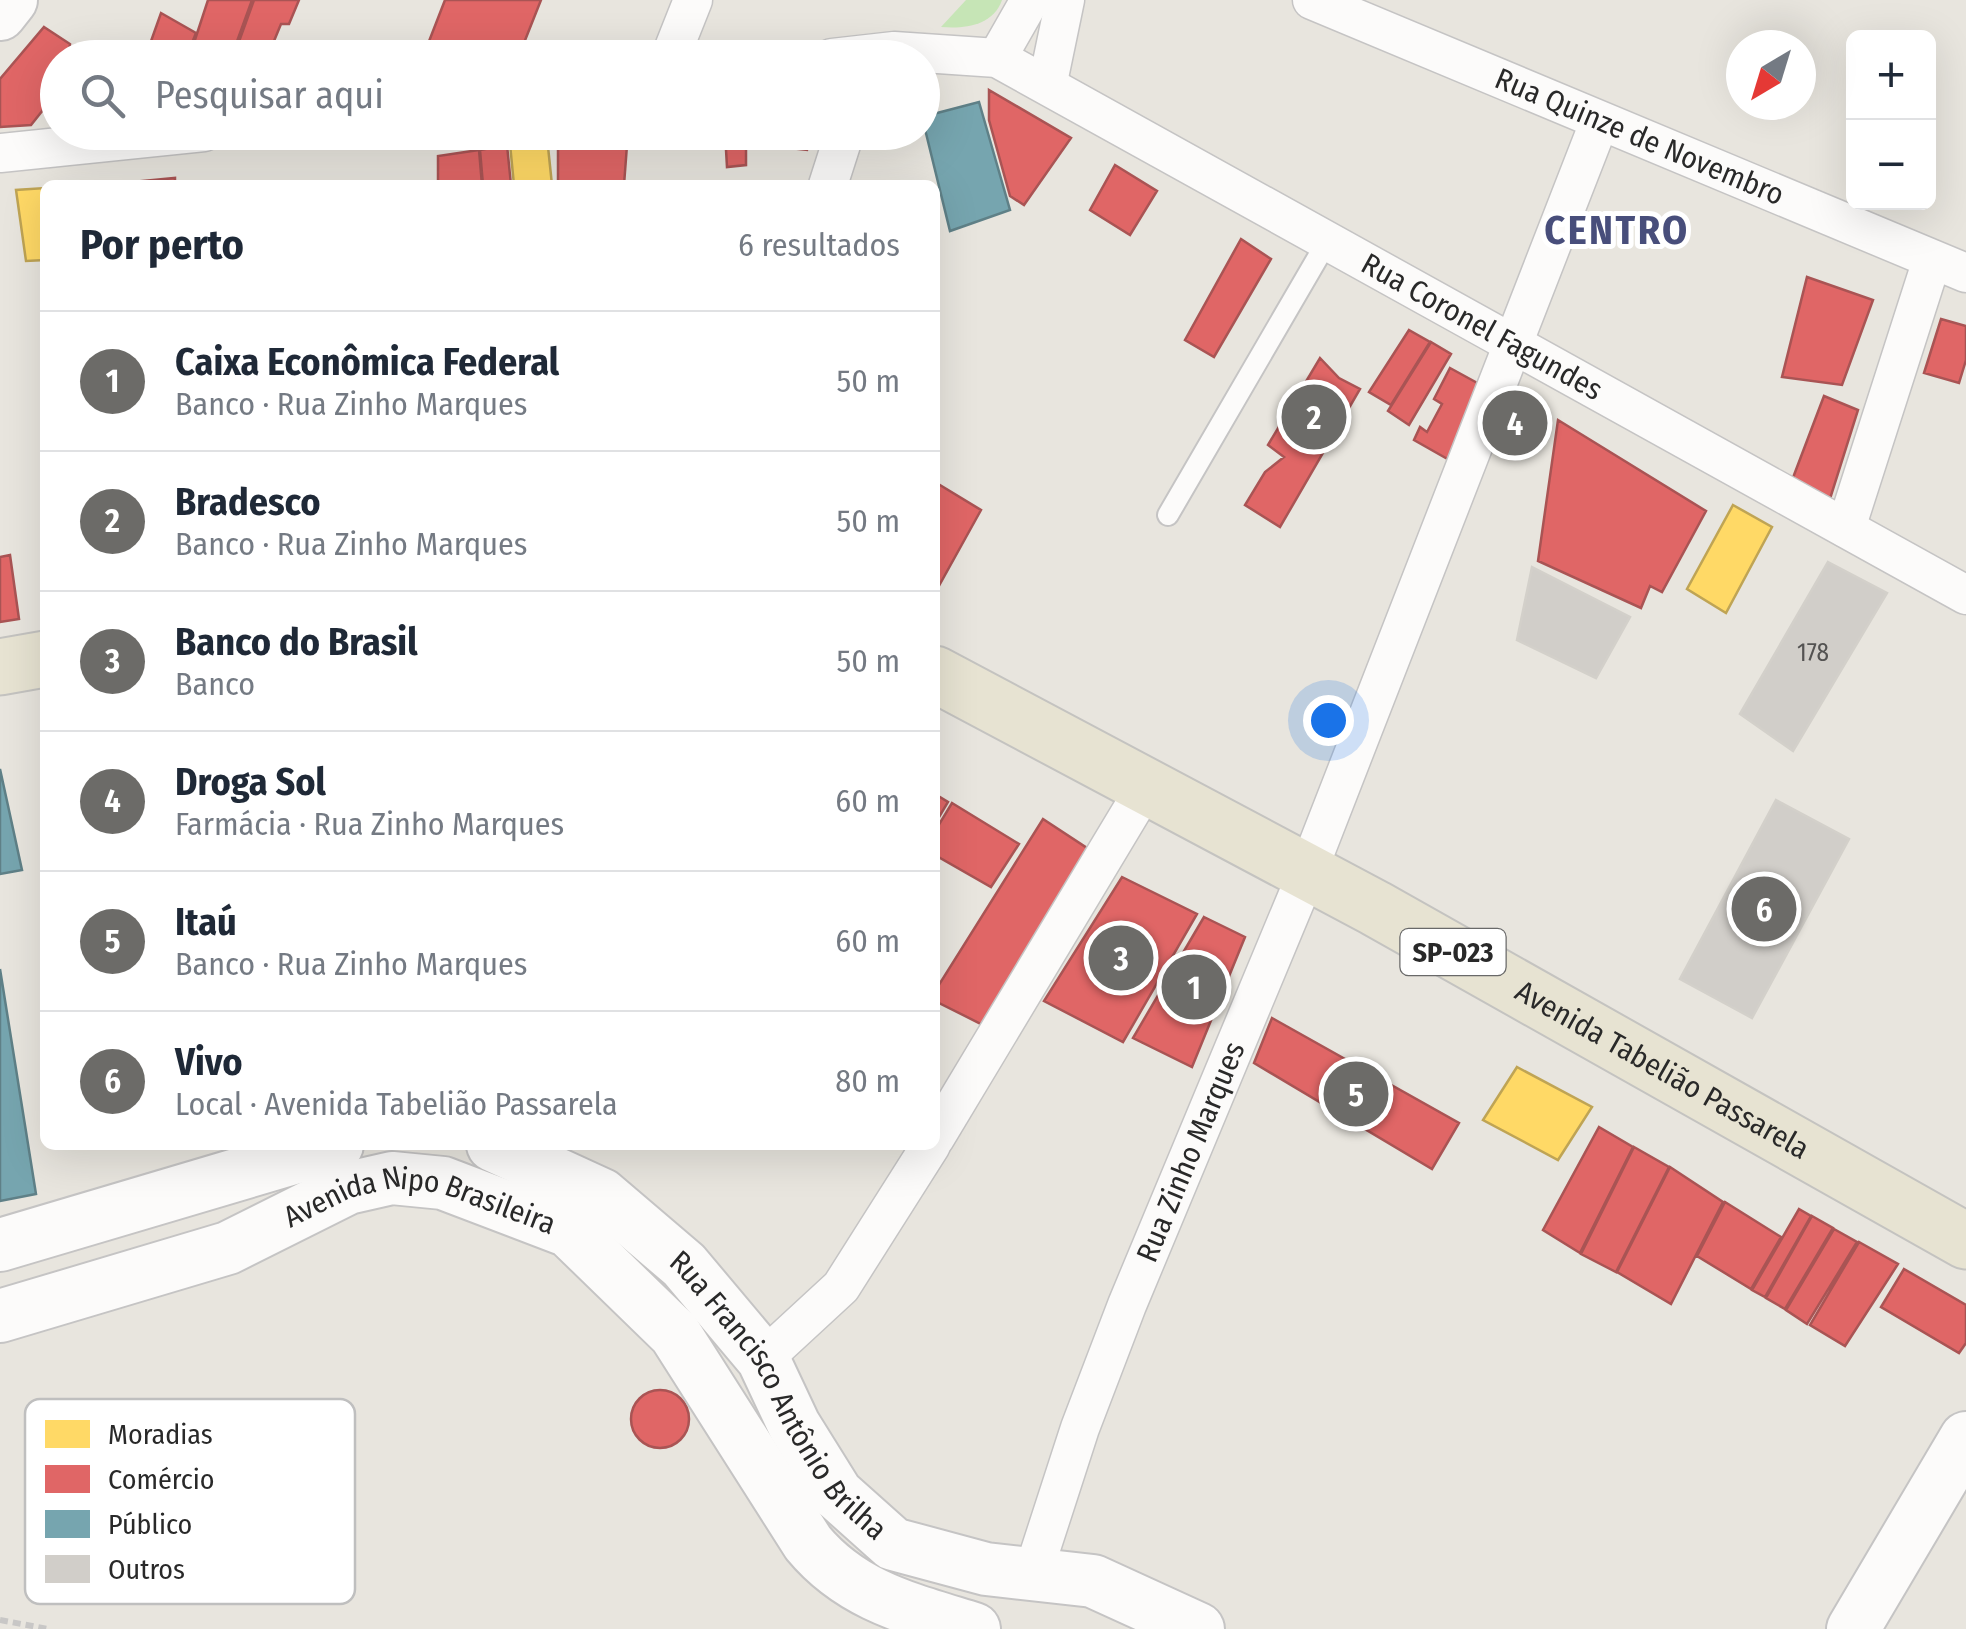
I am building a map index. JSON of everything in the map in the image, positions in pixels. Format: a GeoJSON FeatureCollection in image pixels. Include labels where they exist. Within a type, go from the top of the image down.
{"type":"FeatureCollection","features":[{"type":"Feature","properties":{"kind":"main road"},"geometry":{"type":"LineString","coordinates":[[0,667],[40,659]]}},
{"type":"Feature","properties":{"kind":"main road","name":"Avenida Tabelião Passarela"},"geometry":{"type":"LineString","coordinates":[[940,677],[1307,873],[1966,1241]]}},
{"type":"Feature","properties":{"kind":"street"},"geometry":{"type":"LineString","coordinates":[[0,14],[11,0]]}},
{"type":"Feature","properties":{"kind":"street"},"geometry":{"type":"LineString","coordinates":[[677,40],[693,0]]}},
{"type":"Feature","properties":{"kind":"street"},"geometry":{"type":"LineString","coordinates":[[940,57],[997,58],[1030,0]]}},
{"type":"Feature","properties":{"kind":"street"},"geometry":{"type":"LineString","coordinates":[[1048,82],[1065,0]]}},
{"type":"Feature","properties":{"kind":"street","name":"Rua Quinze de Novembro"},"geometry":{"type":"LineString","coordinates":[[1312,0],[1351,8],[1599,122],[1949,267]]}},
{"type":"Feature","properties":{"kind":"street","name":"Rua Coronel Fagundes"},"geometry":{"type":"LineString","coordinates":[[997,58],[1048,82],[1966,595]]}},
{"type":"Feature","properties":{"kind":"street","name":"Rua Zinho Marques"},"geometry":{"type":"LineString","coordinates":[[1033,1572],[1080,1428],[1128,1305],[1307,873],[1510,342],[1599,122]]}},
{"type":"Feature","properties":{"kind":"street"},"geometry":{"type":"LineString","coordinates":[[0,154],[40,150]]}},
{"type":"Feature","properties":{"kind":"street"},"geometry":{"type":"LineString","coordinates":[[830,180],[839,150]]}},
{"type":"Feature","properties":{"kind":"street"},"geometry":{"type":"LineString","coordinates":[[1846,528],[1949,267]]}},
{"type":"Feature","properties":{"kind":"street"},"geometry":{"type":"LineString","coordinates":[[940,1130],[1147,785]]}},
{"type":"Feature","properties":{"kind":"street"},"geometry":{"type":"LineString","coordinates":[[0,1245],[319,1150]]}},
{"type":"Feature","properties":{"kind":"street","name":"Rua Francisco Antônio Brilha"},"geometry":{"type":"LineString","coordinates":[[504,1150],[602,1195],[718,1301],[763,1359],[794,1425],[837,1494],[894,1544],[935,1558],[1093,1581],[1198,1629]]}},
{"type":"Feature","properties":{"kind":"street"},"geometry":{"type":"LineString","coordinates":[[763,1359],[841,1287],[927,1150]]}},
{"type":"Feature","properties":{"kind":"street","name":"Avenida Nipo Brasileira"},"geometry":{"type":"LineString","coordinates":[[0,1316],[228,1248],[348,1188],[392,1178],[444,1183],[569,1231],[675,1334],[808,1543],[832,1572],[862,1590],[974,1629]]}},
{"type":"Feature","properties":{"kind":"street"},"geometry":{"type":"LineString","coordinates":[[1854,1629],[1966,1438]]}},
{"type":"Feature","properties":{"kind":"lane"},"geometry":{"type":"LineString","coordinates":[[1168,515],[1328,240]]}},
{"type":"Feature","properties":{"kind":"path"},"geometry":{"type":"LineString","coordinates":[[0,1620],[48,1629]]}},
{"type":"Feature","properties":{"kind":"green space"},"geometry":{"type":"Polygon","coordinates":[[[966,0],[1002,0],[985,20],[968,26],[941,27],[966,0]]]}},
{"type":"Feature","properties":{"kind":"building: Moradias"},"geometry":{"type":"Polygon","coordinates":[[[511,150],[548,150],[551,180],[514,180],[511,150]]]}},
{"type":"Feature","properties":{"kind":"building: Moradias"},"geometry":{"type":"Polygon","coordinates":[[[40,188],[40,260],[26,261],[16,190],[40,188]]]}},
{"type":"Feature","properties":{"kind":"building: Moradias"},"geometry":{"type":"Polygon","coordinates":[[[1733,505],[1772,527],[1726,613],[1687,589],[1733,505]]]}},
{"type":"Feature","properties":{"kind":"building: Moradias"},"geometry":{"type":"Polygon","coordinates":[[[1517,1067],[1592,1107],[1558,1160],[1483,1120],[1517,1067]]]}},
{"type":"Feature","properties":{"kind":"building: Comércio"},"geometry":{"type":"Polygon","coordinates":[[[208,0],[252,0],[238,40],[195,40],[208,0]]]}},
{"type":"Feature","properties":{"kind":"building: Comércio"},"geometry":{"type":"Polygon","coordinates":[[[254,0],[299,0],[289,24],[281,24],[274,40],[240,40],[254,0]]]}},
{"type":"Feature","properties":{"kind":"building: Comércio"},"geometry":{"type":"Polygon","coordinates":[[[445,0],[541,0],[525,40],[429,40],[445,0]]]}},
{"type":"Feature","properties":{"kind":"building: Comércio"},"geometry":{"type":"Polygon","coordinates":[[[161,13],[196,33],[193,40],[151,40],[161,13]]]}},
{"type":"Feature","properties":{"kind":"building: Comércio"},"geometry":{"type":"Polygon","coordinates":[[[44,27],[64,40],[40,40],[40,114],[31,125],[0,127],[0,79],[44,27]]]}},
{"type":"Feature","properties":{"kind":"building: Comércio"},"geometry":{"type":"Polygon","coordinates":[[[989,90],[1071,138],[1024,205],[1010,196],[989,120],[989,90]]]}},
{"type":"Feature","properties":{"kind":"building: Comércio"},"geometry":{"type":"Polygon","coordinates":[[[479,150],[482,180],[438,180],[438,156],[479,150]]]}},
{"type":"Feature","properties":{"kind":"building: Comércio"},"geometry":{"type":"Polygon","coordinates":[[[480,150],[508,150],[510,180],[483,180],[480,150]]]}},
{"type":"Feature","properties":{"kind":"building: Comércio"},"geometry":{"type":"Polygon","coordinates":[[[558,150],[627,150],[624,180],[558,180],[558,150]]]}},
{"type":"Feature","properties":{"kind":"building: Comércio"},"geometry":{"type":"Polygon","coordinates":[[[726,150],[746,150],[746,165],[727,167],[726,150]]]}},
{"type":"Feature","properties":{"kind":"building: Comércio"},"geometry":{"type":"Polygon","coordinates":[[[1115,165],[1157,191],[1130,235],[1090,210],[1115,165]]]}},
{"type":"Feature","properties":{"kind":"building: Comércio"},"geometry":{"type":"Polygon","coordinates":[[[1241,239],[1271,259],[1214,357],[1185,340],[1241,239]]]}},
{"type":"Feature","properties":{"kind":"building: Comércio"},"geometry":{"type":"Polygon","coordinates":[[[1807,277],[1873,300],[1842,385],[1782,377],[1807,277]]]}},
{"type":"Feature","properties":{"kind":"building: Comércio"},"geometry":{"type":"Polygon","coordinates":[[[1941,319],[1966,326],[1966,360],[1959,383],[1924,373],[1941,319]]]}},
{"type":"Feature","properties":{"kind":"building: Comércio"},"geometry":{"type":"Polygon","coordinates":[[[1409,330],[1430,342],[1391,405],[1369,392],[1409,330]]]}},
{"type":"Feature","properties":{"kind":"building: Comércio"},"geometry":{"type":"Polygon","coordinates":[[[1431,342],[1451,354],[1409,425],[1388,411],[1431,342]]]}},
{"type":"Feature","properties":{"kind":"building: Comércio"},"geometry":{"type":"Polygon","coordinates":[[[1320,358],[1339,378],[1360,389],[1280,527],[1245,505],[1265,472],[1284,457],[1268,445],[1320,358]]]}},
{"type":"Feature","properties":{"kind":"building: Comércio"},"geometry":{"type":"Polygon","coordinates":[[[1450,368],[1481,385],[1451,461],[1414,440],[1420,427],[1427,432],[1442,404],[1434,399],[1450,368]]]}},
{"type":"Feature","properties":{"kind":"building: Comércio"},"geometry":{"type":"Polygon","coordinates":[[[1824,396],[1858,410],[1829,502],[1791,483],[1824,396]]]}},
{"type":"Feature","properties":{"kind":"building: Comércio"},"geometry":{"type":"Polygon","coordinates":[[[1558,420],[1706,511],[1662,592],[1650,586],[1641,608],[1538,561],[1558,420]]]}},
{"type":"Feature","properties":{"kind":"building: Comércio"},"geometry":{"type":"Polygon","coordinates":[[[940,485],[981,510],[940,584],[940,485]]]}},
{"type":"Feature","properties":{"kind":"building: Comércio"},"geometry":{"type":"Polygon","coordinates":[[[10,555],[19,619],[0,622],[0,557],[10,555]]]}},
{"type":"Feature","properties":{"kind":"building: Comércio"},"geometry":{"type":"Polygon","coordinates":[[[940,797],[948,802],[940,816],[940,797]]]}},
{"type":"Feature","properties":{"kind":"building: Comércio"},"geometry":{"type":"Polygon","coordinates":[[[952,803],[1019,844],[991,887],[940,858],[940,823],[952,803]]]}},
{"type":"Feature","properties":{"kind":"building: Comércio"},"geometry":{"type":"Polygon","coordinates":[[[1043,819],[1090,850],[983,1025],[940,1004],[940,983],[1043,819]]]}},
{"type":"Feature","properties":{"kind":"building: Comércio"},"geometry":{"type":"Polygon","coordinates":[[[1122,877],[1197,914],[1123,1042],[1044,1001],[1122,877]]]}},
{"type":"Feature","properties":{"kind":"building: Comércio"},"geometry":{"type":"Polygon","coordinates":[[[1204,917],[1245,937],[1192,1067],[1133,1038],[1204,917]]]}},
{"type":"Feature","properties":{"kind":"building: Comércio"},"geometry":{"type":"Polygon","coordinates":[[[1272,1018],[1459,1123],[1432,1169],[1254,1063],[1272,1018]]]}},
{"type":"Feature","properties":{"kind":"building: Comércio"},"geometry":{"type":"Polygon","coordinates":[[[1599,1127],[1633,1147],[1580,1253],[1543,1230],[1599,1127]]]}},
{"type":"Feature","properties":{"kind":"building: Comércio"},"geometry":{"type":"Polygon","coordinates":[[[1634,1147],[1669,1167],[1616,1272],[1581,1254],[1634,1147]]]}},
{"type":"Feature","properties":{"kind":"building: Comércio"},"geometry":{"type":"Polygon","coordinates":[[[1670,1167],[1723,1202],[1671,1304],[1617,1272],[1670,1167]]]}},
{"type":"Feature","properties":{"kind":"building: Comércio"},"geometry":{"type":"Polygon","coordinates":[[[1725,1202],[1781,1237],[1751,1289],[1697,1256],[1725,1202]]]}},
{"type":"Feature","properties":{"kind":"building: Comércio"},"geometry":{"type":"Polygon","coordinates":[[[1799,1209],[1811,1216],[1765,1297],[1752,1290],[1799,1209]]]}},
{"type":"Feature","properties":{"kind":"building: Comércio"},"geometry":{"type":"Polygon","coordinates":[[[1812,1216],[1833,1228],[1785,1309],[1766,1298],[1812,1216]]]}},
{"type":"Feature","properties":{"kind":"building: Comércio"},"geometry":{"type":"Polygon","coordinates":[[[1834,1229],[1857,1242],[1807,1324],[1786,1310],[1834,1229]]]}},
{"type":"Feature","properties":{"kind":"building: Comércio"},"geometry":{"type":"Polygon","coordinates":[[[1859,1242],[1898,1264],[1845,1346],[1810,1325],[1859,1242]]]}},
{"type":"Feature","properties":{"kind":"building: Comércio"},"geometry":{"type":"Polygon","coordinates":[[[1904,1269],[1966,1305],[1966,1343],[1959,1353],[1881,1307],[1904,1269]]]}},
{"type":"Feature","properties":{"kind":"building: Comércio"},"geometry":{"type":"Polygon","coordinates":[[[660,1390],[680,1399],[689,1419],[680,1439],[660,1448],[640,1439],[631,1419],[640,1399],[660,1390]]]}},
{"type":"Feature","properties":{"kind":"building: Público"},"geometry":{"type":"Polygon","coordinates":[[[979,102],[1010,210],[950,231],[930,150],[940,150],[940,112],[979,102]]]}},
{"type":"Feature","properties":{"kind":"building: Público"},"geometry":{"type":"Polygon","coordinates":[[[0,769],[22,870],[0,874],[0,769]]]}},
{"type":"Feature","properties":{"kind":"building: Público"},"geometry":{"type":"Polygon","coordinates":[[[0,969],[36,1194],[0,1201],[0,969]]]}},
{"type":"Feature","properties":{"kind":"building: Outros"},"geometry":{"type":"Polygon","coordinates":[[[1828,562],[1887,593],[1793,751],[1740,714],[1828,562]]]}},
{"type":"Feature","properties":{"kind":"building: Outros"},"geometry":{"type":"Polygon","coordinates":[[[1532,567],[1630,617],[1596,678],[1517,640],[1532,567]]]}},
{"type":"Feature","properties":{"kind":"building: Outros"},"geometry":{"type":"Polygon","coordinates":[[[1776,800],[1849,839],[1752,1018],[1680,979],[1776,800]]]}},
{"type":"Feature","properties":{"kind":"place","name":"Bradesco"},"geometry":{"type":"Point","coordinates":[1314,417]}},
{"type":"Feature","properties":{"kind":"place","name":"Droga Sol"},"geometry":{"type":"Point","coordinates":[1515,423]}},
{"type":"Feature","properties":{"kind":"place","name":"Vivo"},"geometry":{"type":"Point","coordinates":[1764,909]}},
{"type":"Feature","properties":{"kind":"place","name":"Banco do Brasil"},"geometry":{"type":"Point","coordinates":[1121,958]}},
{"type":"Feature","properties":{"kind":"place","name":"Caixa Econômica Federal"},"geometry":{"type":"Point","coordinates":[1194,987]}},
{"type":"Feature","properties":{"kind":"place","name":"Itaú"},"geometry":{"type":"Point","coordinates":[1356,1094]}},
{"type":"Feature","properties":{"kind":"district","name":"CENTRO"},"geometry":{"type":"Point","coordinates":[1617,231]}}]}
